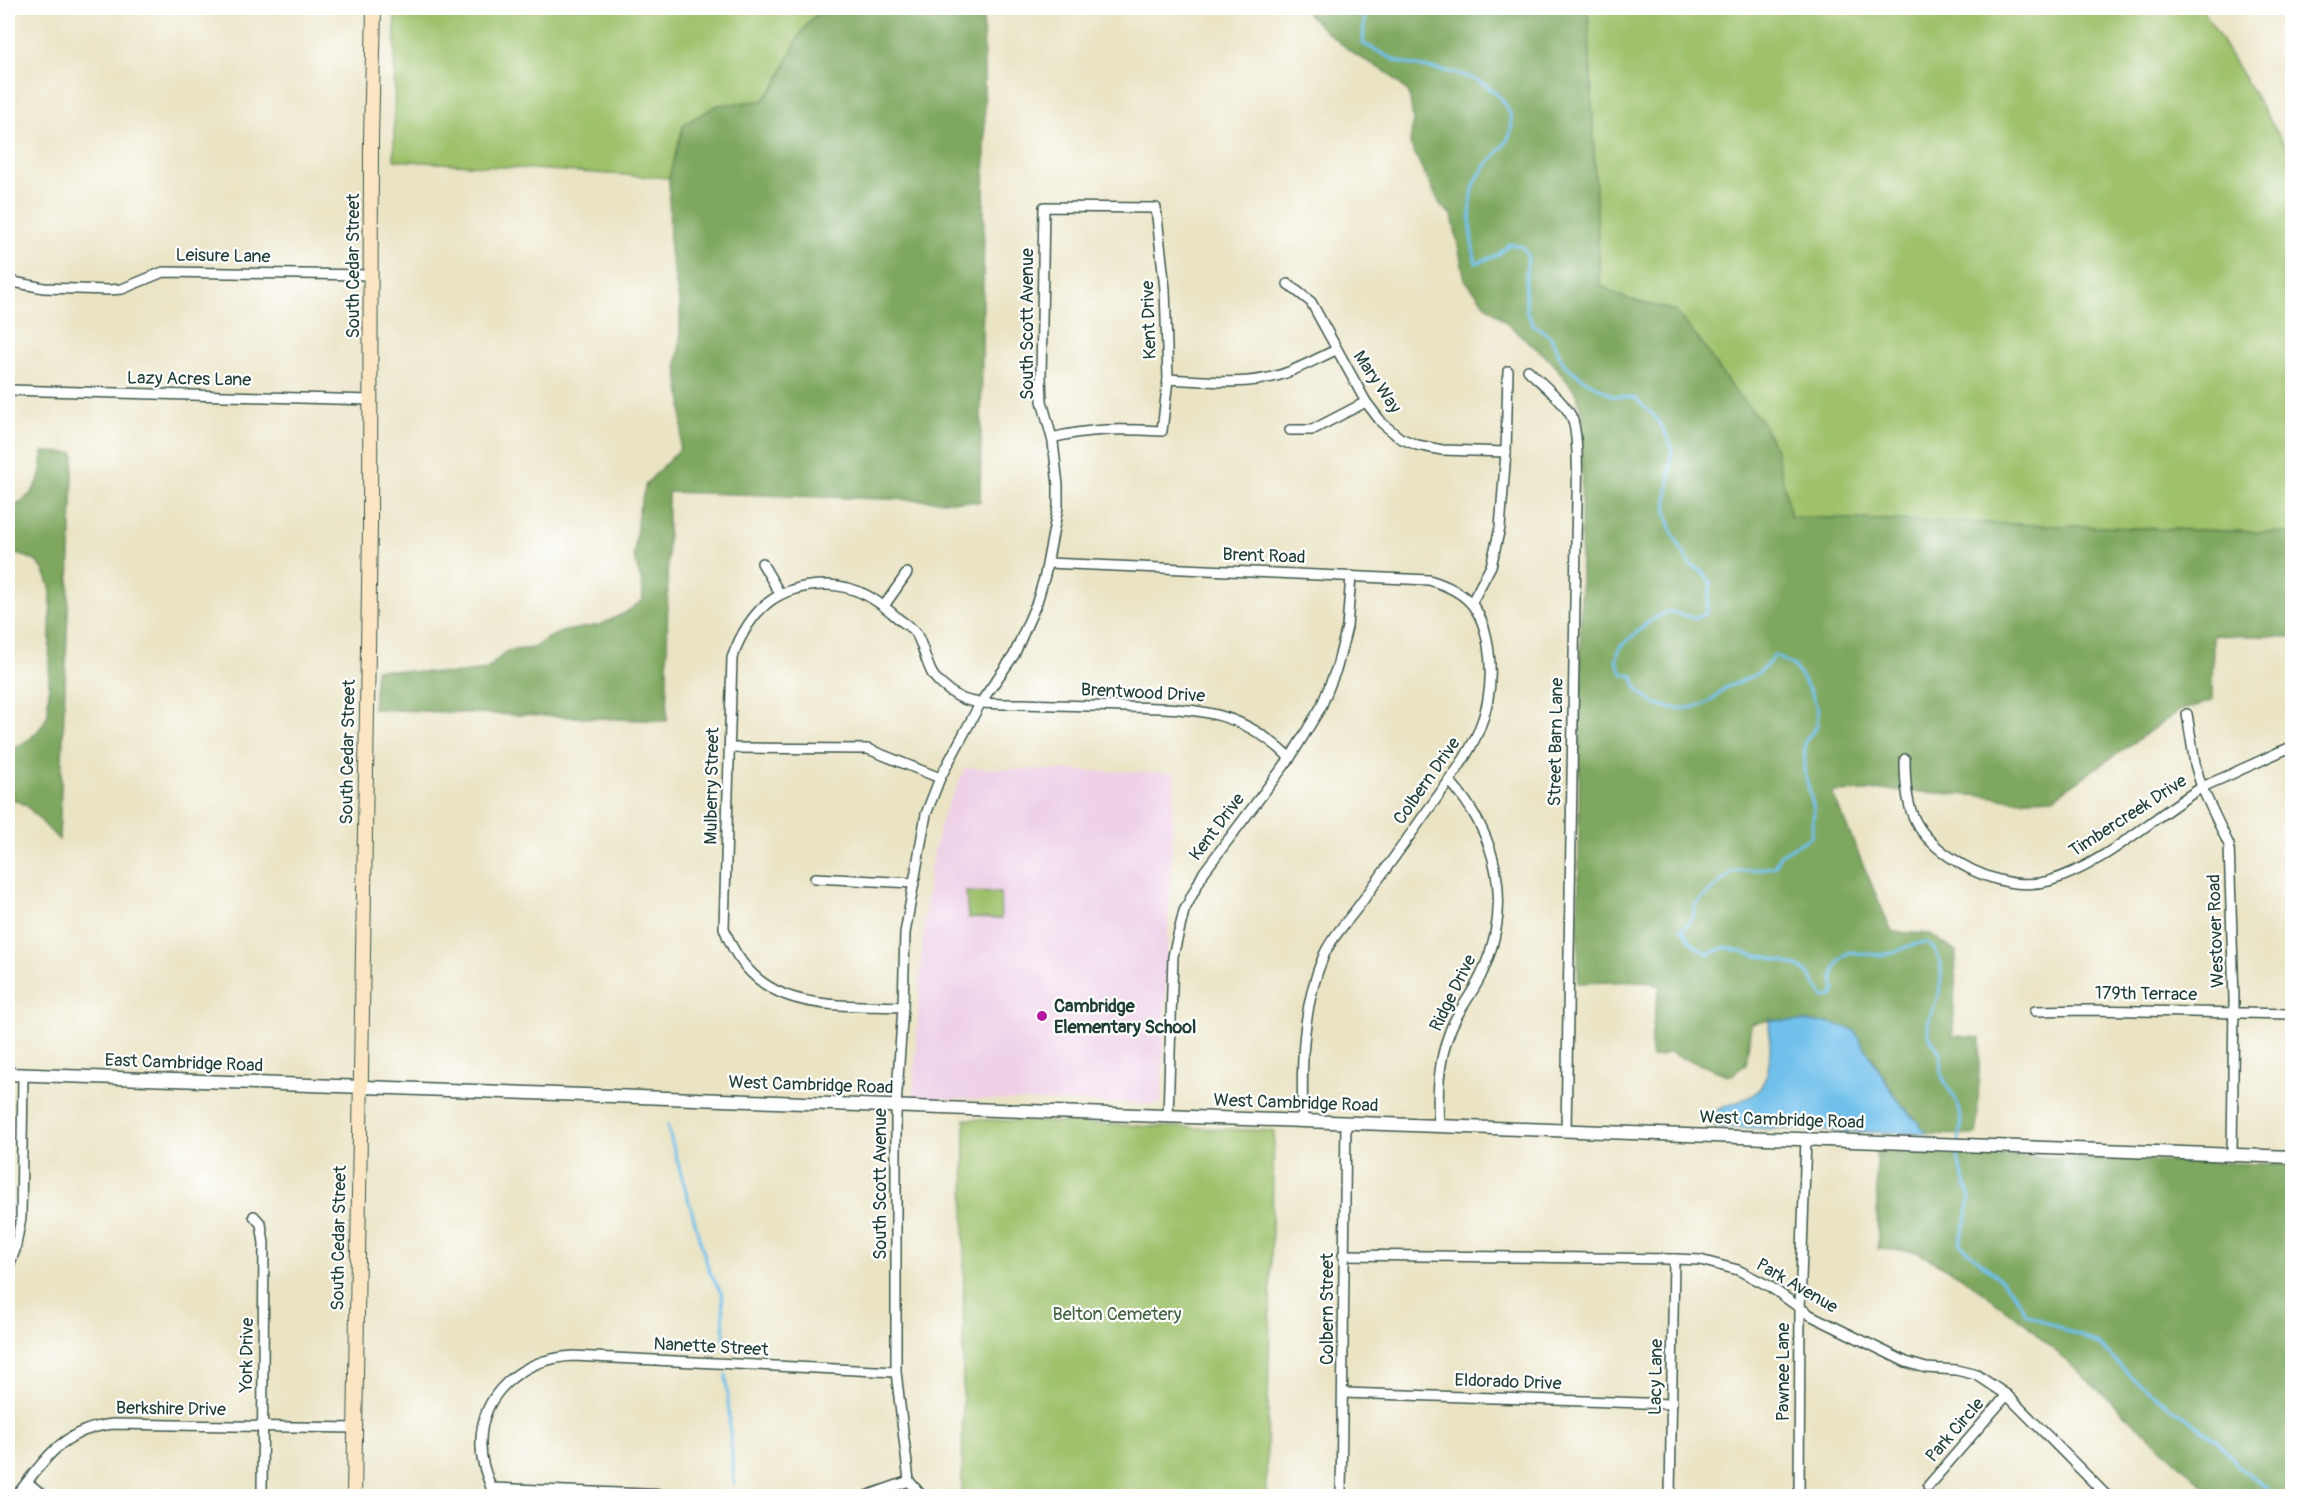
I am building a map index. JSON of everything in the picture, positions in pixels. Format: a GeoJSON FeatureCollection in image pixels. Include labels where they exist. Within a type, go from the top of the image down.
{"type":"FeatureCollection","features":[{"type":"Feature","properties":{"kind":"main road","name":"South Cedar Street"},"geometry":{"type":"LineString","coordinates":[[354,1497],[369,550],[374,8]]}},
{"type":"Feature","properties":{"kind":"street","name":"South Scott Avenue"},"geometry":{"type":"LineString","coordinates":[[909,1481],[896,1372],[896,1106],[903,1007],[905,933],[926,814],[940,778],[981,702],[999,679],[1017,649],[1037,602],[1048,563],[1058,507],[1058,485],[1052,438],[1042,400],[1044,207],[1156,208]]}},
{"type":"Feature","properties":{"kind":"street","name":"Kent Drive"},"geometry":{"type":"LineString","coordinates":[[1052,438],[1108,429],[1162,431],[1168,379],[1165,289],[1156,208]]}},
{"type":"Feature","properties":{"kind":"street","name":"Leisure Lane"},"geometry":{"type":"LineString","coordinates":[[8,281],[44,288],[109,290],[122,289],[163,272],[371,275]]}},
{"type":"Feature","properties":{"kind":"street","name":"Mary Way"},"geometry":{"type":"LineString","coordinates":[[1288,284],[1311,302],[1366,402],[1382,423],[1400,438],[1417,446],[1442,450],[1506,452]]}},
{"type":"Feature","properties":{"kind":"street"},"geometry":{"type":"LineString","coordinates":[[1168,379],[1226,382],[1262,379],[1281,375],[1336,350]]}},
{"type":"Feature","properties":{"kind":"street"},"geometry":{"type":"LineString","coordinates":[[1472,602],[1491,566],[1497,546],[1506,452],[1508,370]]}},
{"type":"Feature","properties":{"kind":"street","name":"Street Barn Lane"},"geometry":{"type":"LineString","coordinates":[[1528,370],[1564,407],[1572,419],[1576,445],[1576,578],[1566,1131]]}},
{"type":"Feature","properties":{"kind":"street","name":"Lazy Acres Lane"},"geometry":{"type":"LineString","coordinates":[[8,390],[370,400]]}},
{"type":"Feature","properties":{"kind":"street"},"geometry":{"type":"LineString","coordinates":[[1290,430],[1312,430],[1366,402]]}},
{"type":"Feature","properties":{"kind":"street"},"geometry":{"type":"LineString","coordinates":[[762,563],[780,594]]}},
{"type":"Feature","properties":{"kind":"street","name":"Brent Road"},"geometry":{"type":"LineString","coordinates":[[1048,563],[1429,580],[1448,585],[1472,602]]}},
{"type":"Feature","properties":{"kind":"street"},"geometry":{"type":"LineString","coordinates":[[884,606],[907,573]]}},
{"type":"Feature","properties":{"kind":"street","name":"Kent Drive"},"geometry":{"type":"LineString","coordinates":[[1168,1116],[1173,956],[1184,910],[1204,872],[1290,758],[1321,707],[1337,667],[1347,627],[1351,576]]}},
{"type":"Feature","properties":{"kind":"street","name":"Brentwood Drive"},"geometry":{"type":"LineString","coordinates":[[732,658],[740,635],[758,610],[780,594],[797,588],[830,585],[859,591],[884,606],[916,634],[930,671],[938,681],[960,699],[981,702],[1192,709],[1231,718],[1266,737],[1290,758]]}},
{"type":"Feature","properties":{"kind":"street","name":"Colbern Drive"},"geometry":{"type":"LineString","coordinates":[[1303,1121],[1304,1045],[1309,1012],[1325,953],[1466,758],[1476,738],[1489,695],[1491,676],[1486,637],[1481,618],[1472,602]]}},
{"type":"Feature","properties":{"kind":"street","name":"Mulberry Street"},"geometry":{"type":"LineString","coordinates":[[732,658],[724,928],[736,956],[756,978],[792,999],[820,1004],[903,1007]]}},
{"type":"Feature","properties":{"kind":"street","name":"Westover Road"},"geometry":{"type":"LineString","coordinates":[[2187,714],[2195,764],[2202,788],[2229,845],[2234,1011],[2232,1154]]}},
{"type":"Feature","properties":{"kind":"street","name":"Timbercreek Drive"},"geometry":{"type":"LineString","coordinates":[[1905,759],[1905,790],[1908,808],[1930,841],[1961,865],[1978,873],[2011,882],[2048,881],[2085,866],[2202,788],[2292,747]]}},
{"type":"Feature","properties":{"kind":"street"},"geometry":{"type":"LineString","coordinates":[[729,748],[868,748],[940,778]]}},
{"type":"Feature","properties":{"kind":"street","name":"Ridge Drive"},"geometry":{"type":"LineString","coordinates":[[1439,1126],[1437,1096],[1443,1054],[1458,1011],[1474,989],[1490,954],[1498,913],[1499,892],[1491,849],[1473,811],[1449,780]]}},
{"type":"Feature","properties":{"kind":"street"},"geometry":{"type":"LineString","coordinates":[[815,878],[913,883]]}},
{"type":"Feature","properties":{"kind":"street","name":"179th Terrace"},"geometry":{"type":"LineString","coordinates":[[2035,1011],[2234,1011],[2292,1014]]}},
{"type":"Feature","properties":{"kind":"street","name":"East Cambridge Road"},"geometry":{"type":"LineString","coordinates":[[8,1074],[359,1087]]}},
{"type":"Feature","properties":{"kind":"street"},"geometry":{"type":"LineString","coordinates":[[8,1268],[15,1250],[21,1218],[23,1075]]}},
{"type":"Feature","properties":{"kind":"street","name":"West Cambridge Road"},"geometry":{"type":"LineString","coordinates":[[359,1087],[2292,1157]]}},
{"type":"Feature","properties":{"kind":"street","name":"Colbern Street"},"geometry":{"type":"LineString","coordinates":[[1341,1497],[1346,1122]]}},
{"type":"Feature","properties":{"kind":"street","name":"Pawnee Lane"},"geometry":{"type":"LineString","coordinates":[[1799,1497],[1800,1308],[1806,1139]]}},
{"type":"Feature","properties":{"kind":"street","name":"York Drive"},"geometry":{"type":"LineString","coordinates":[[254,1216],[261,1224],[264,1243],[262,1497]]}},
{"type":"Feature","properties":{"kind":"street","name":"Park Avenue"},"geometry":{"type":"LineString","coordinates":[[1343,1255],[1674,1259],[1700,1260],[1738,1270],[1769,1286],[1810,1315],[1906,1362],[1926,1368],[1956,1370],[1977,1375],[2007,1395],[2103,1495]]}},
{"type":"Feature","properties":{"kind":"street","name":"Lacy Lane"},"geometry":{"type":"LineString","coordinates":[[1670,1497],[1674,1259]]}},
{"type":"Feature","properties":{"kind":"street","name":"Nanette Street"},"geometry":{"type":"LineString","coordinates":[[493,1492],[482,1461],[481,1445],[487,1413],[504,1386],[527,1367],[544,1360],[573,1356],[896,1372]]}},
{"type":"Feature","properties":{"kind":"street","name":"Eldorado Drive"},"geometry":{"type":"LineString","coordinates":[[1343,1393],[1672,1404]]}},
{"type":"Feature","properties":{"kind":"street","name":"Park Circle"},"geometry":{"type":"LineString","coordinates":[[1928,1486],[2007,1395]]}},
{"type":"Feature","properties":{"kind":"street","name":"Berkshire Drive"},"geometry":{"type":"LineString","coordinates":[[16,1497],[62,1442],[84,1429],[99,1425],[355,1428]]}},
{"type":"Feature","properties":{"kind":"street"},"geometry":{"type":"LineString","coordinates":[[866,1497],[909,1481],[922,1497]]}},
{"type":"Feature","properties":{"kind":"street"},"geometry":{"type":"LineString","coordinates":[[27,1482],[44,1497]]}},
{"type":"Feature","properties":{"kind":"street"},"geometry":{"type":"LineString","coordinates":[[493,1492],[698,1497]]}},
{"type":"Feature","properties":{"kind":"shaded area","name":"Cambridge Elementary School"},"geometry":{"type":"Polygon","coordinates":[[[965,768],[1175,773],[1161,1104],[913,1098],[923,934],[930,869],[942,818],[965,768]]]}},
{"type":"Feature","properties":{"kind":"green space"},"geometry":{"type":"Polygon","coordinates":[[[395,8],[828,8],[812,18],[798,38],[776,85],[762,101],[745,102],[684,124],[669,178],[394,160],[395,8]]]}},
{"type":"Feature","properties":{"kind":"green space"},"geometry":{"type":"Polygon","coordinates":[[[828,8],[983,8],[985,139],[980,502],[668,492],[667,721],[373,709],[376,669],[452,674],[486,670],[507,651],[533,648],[564,631],[600,625],[625,613],[643,600],[642,583],[634,558],[638,514],[646,484],[679,450],[682,430],[682,403],[677,364],[680,343],[680,306],[670,251],[669,178],[684,124],[718,105],[762,101],[776,85],[798,38],[812,18],[828,8]]]}},
{"type":"Feature","properties":{"kind":"green space"},"geometry":{"type":"Polygon","coordinates":[[[1302,8],[1588,8],[1600,285],[1624,298],[1675,311],[1702,344],[1731,387],[1762,422],[1776,450],[1791,517],[2292,533],[2292,637],[2213,635],[2212,701],[2179,711],[2053,798],[2013,800],[1987,796],[1889,790],[1832,792],[1892,932],[1931,934],[1956,952],[1953,1036],[1980,1038],[1977,1135],[1928,1134],[1896,1098],[1873,1058],[1769,1020],[1751,1024],[1746,1064],[1732,1075],[1669,1052],[1652,1057],[1652,1033],[1660,986],[1645,981],[1578,983],[1582,415],[1577,394],[1552,362],[1485,304],[1465,280],[1452,215],[1441,206],[1410,144],[1413,119],[1409,93],[1388,73],[1354,54],[1324,30],[1302,8]]]}},
{"type":"Feature","properties":{"kind":"green space"},"geometry":{"type":"Polygon","coordinates":[[[1588,8],[2202,8],[2292,157],[2292,533],[1790,517],[1776,450],[1762,422],[1731,387],[1702,344],[1675,311],[1624,298],[1600,285],[1588,8]]]}},
{"type":"Feature","properties":{"kind":"green space"},"geometry":{"type":"Polygon","coordinates":[[[43,452],[74,453],[59,840],[26,805],[8,797],[8,749],[32,737],[48,714],[51,591],[42,567],[26,556],[8,553],[8,509],[31,494],[39,480],[43,452]]]}},
{"type":"Feature","properties":{"kind":"green space"},"geometry":{"type":"Polygon","coordinates":[[[966,892],[1000,893],[1001,919],[968,918],[966,892]]]}},
{"type":"Feature","properties":{"kind":"green space","name":"Belton Cemetery"},"geometry":{"type":"Polygon","coordinates":[[[965,1119],[1274,1131],[1266,1496],[962,1496],[965,1119]]]}},
{"type":"Feature","properties":{"kind":"green space"},"geometry":{"type":"Polygon","coordinates":[[[1876,1152],[2292,1165],[2292,1496],[2215,1496],[2027,1325],[1962,1277],[1915,1251],[1878,1249],[1876,1152]]]}},
{"type":"Feature","properties":{"kind":"water"},"geometry":{"type":"Polygon","coordinates":[[[1769,1020],[1831,1023],[1854,1030],[1896,1098],[1928,1134],[1715,1127],[1716,1111],[1751,1096],[1761,1086],[1770,1059],[1769,1020]]]}},
{"type":"Feature","properties":{"kind":"waterway"},"geometry":{"type":"LineString","coordinates":[[1365,8],[1363,44],[1400,62],[1451,72],[1480,82],[1503,101],[1511,117],[1512,126],[1504,145],[1478,177],[1471,198],[1471,226],[1476,263],[1498,255],[1509,244],[1522,246],[1528,256],[1525,285],[1527,313],[1533,324],[1550,336],[1564,364],[1582,378],[1613,396],[1635,398],[1655,417],[1666,434],[1672,450],[1666,510],[1672,533],[1690,564],[1701,571],[1711,583],[1706,614],[1694,618],[1668,611],[1650,621],[1620,647],[1616,661],[1623,674],[1633,676],[1637,688],[1645,697],[1654,702],[1675,708],[1696,707],[1715,698],[1725,688],[1753,676],[1765,667],[1774,655],[1794,666],[1818,709],[1817,726],[1805,742],[1804,770],[1814,809],[1811,837],[1780,855],[1774,867],[1732,872],[1695,905],[1694,914],[1688,924],[1681,929],[1696,947],[1709,954],[1726,947],[1800,967],[1808,974],[1824,997],[1833,996],[1835,968],[1849,952],[1878,955],[1894,953],[1908,946],[1926,942],[1936,952],[1941,971],[1939,993],[1929,1020],[1928,1032],[1941,1054],[1940,1065],[1944,1081],[1958,1104],[1961,1123],[1959,1142]]}},
{"type":"Feature","properties":{"kind":"waterway"},"geometry":{"type":"LineString","coordinates":[[667,1125],[709,1271],[722,1294],[725,1350]]}},
{"type":"Feature","properties":{"kind":"waterway"},"geometry":{"type":"LineString","coordinates":[[1959,1148],[1957,1158],[1970,1196],[1966,1221],[1959,1243],[2004,1283],[2026,1314],[2097,1343],[2137,1382],[2217,1440],[2240,1468],[2266,1486],[2272,1496]]}},
{"type":"Feature","properties":{"kind":"waterway"},"geometry":{"type":"LineString","coordinates":[[726,1375],[734,1483]]}},
{"type":"Feature","properties":{"kind":"place","name":"Cambridge Elementary School"},"geometry":{"type":"Point","coordinates":[1042,1016]}}]}
